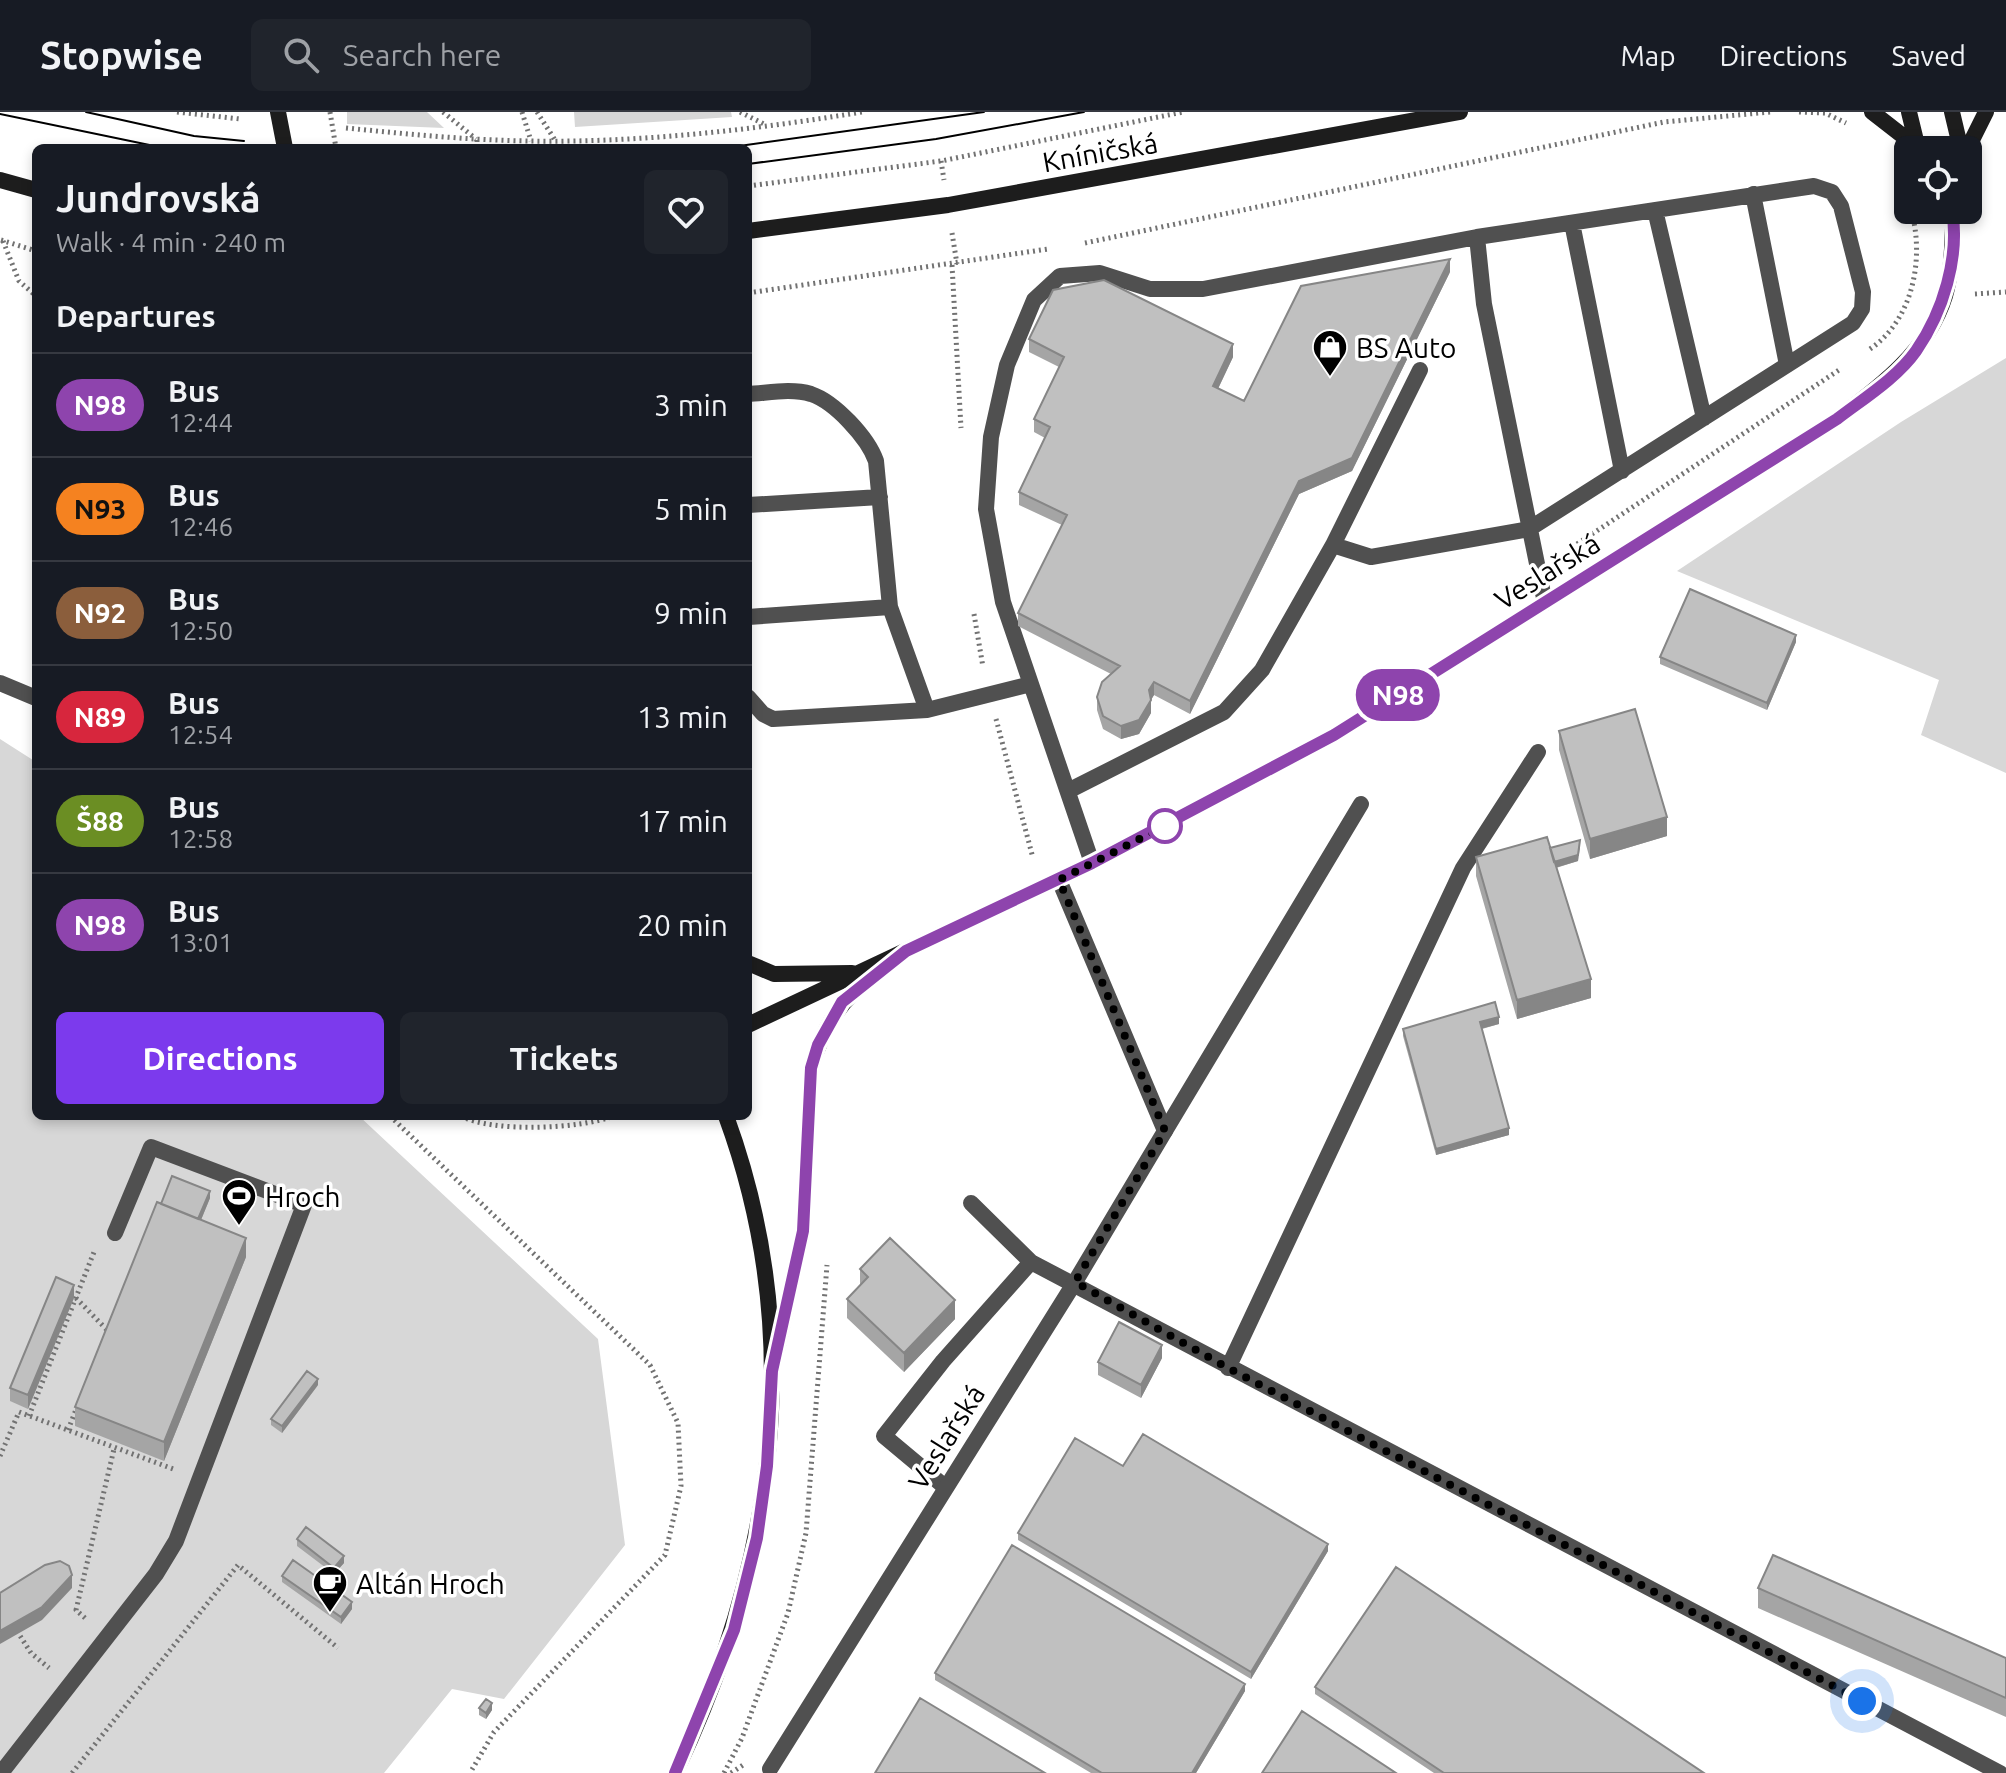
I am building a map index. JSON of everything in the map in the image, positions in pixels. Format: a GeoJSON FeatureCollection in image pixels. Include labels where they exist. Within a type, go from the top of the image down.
{"type":"FeatureCollection","features":[{"type":"Feature","properties":{"kind":"street"},"geometry":{"type":"LineString","coordinates":[[278,112],[284,144]]}},
{"type":"Feature","properties":{"kind":"street","name":"Kníničská"},"geometry":{"type":"LineString","coordinates":[[752,230],[978,200],[1460,112]]}},
{"type":"Feature","properties":{"kind":"street"},"geometry":{"type":"LineString","coordinates":[[1872,112],[1902,136]]}},
{"type":"Feature","properties":{"kind":"street"},"geometry":{"type":"LineString","coordinates":[[1909,112],[1915,136]]}},
{"type":"Feature","properties":{"kind":"street"},"geometry":{"type":"LineString","coordinates":[[1952,112],[1960,136]]}},
{"type":"Feature","properties":{"kind":"street"},"geometry":{"type":"LineString","coordinates":[[1972,136],[1986,112]]}},
{"type":"Feature","properties":{"kind":"street"},"geometry":{"type":"LineString","coordinates":[[0,180],[32,189]]}},
{"type":"Feature","properties":{"kind":"street"},"geometry":{"type":"LineString","coordinates":[[1092,863],[1003,602],[986,509],[991,437],[1007,365],[1034,300],[1060,276],[1100,273],[1150,289],[1203,289],[1477,237],[1753,194],[1814,186],[1832,192],[1841,206],[1863,292],[1862,309],[1853,323],[1529,529],[1371,557],[1333,545]]}},
{"type":"Feature","properties":{"kind":"street"},"geometry":{"type":"LineString","coordinates":[[1753,194],[1787,365]]}},
{"type":"Feature","properties":{"kind":"street"},"geometry":{"type":"LineString","coordinates":[[1655,210],[1704,418]]}},
{"type":"Feature","properties":{"kind":"street"},"geometry":{"type":"LineString","coordinates":[[1572,223],[1622,471]]}},
{"type":"Feature","properties":{"kind":"street","name":"Veslařská"},"geometry":{"type":"LineString","coordinates":[[752,1023],[1059,880],[1334,735],[1837,419],[1880,386],[1915,352],[1944,297],[1952,252],[1953,224]]}},
{"type":"Feature","properties":{"kind":"street"},"geometry":{"type":"LineString","coordinates":[[1477,237],[1484,304],[1545,603]]}},
{"type":"Feature","properties":{"kind":"street"},"geometry":{"type":"LineString","coordinates":[[1068,791],[1224,712],[1262,670],[1333,545],[1420,370]]}},
{"type":"Feature","properties":{"kind":"street"},"geometry":{"type":"LineString","coordinates":[[752,394],[789,391],[813,395],[862,433],[871,446],[880,497],[890,607],[927,710]]}},
{"type":"Feature","properties":{"kind":"street"},"geometry":{"type":"LineString","coordinates":[[752,505],[880,497]]}},
{"type":"Feature","properties":{"kind":"street"},"geometry":{"type":"LineString","coordinates":[[752,617],[890,607]]}},
{"type":"Feature","properties":{"kind":"street"},"geometry":{"type":"LineString","coordinates":[[0,683],[32,696]]}},
{"type":"Feature","properties":{"kind":"street"},"geometry":{"type":"LineString","coordinates":[[752,702],[763,714],[773,719],[927,710],[1031,684]]}},
{"type":"Feature","properties":{"kind":"street"},"geometry":{"type":"LineString","coordinates":[[1228,1368],[1463,868],[1538,752]]}},
{"type":"Feature","properties":{"kind":"street","name":"Veslařská"},"geometry":{"type":"LineString","coordinates":[[770,1769],[1075,1282],[1361,804]]}},
{"type":"Feature","properties":{"kind":"street"},"geometry":{"type":"LineString","coordinates":[[1059,880],[1165,1131]]}},
{"type":"Feature","properties":{"kind":"street"},"geometry":{"type":"LineString","coordinates":[[772,1371],[803,1231],[807,1110],[811,1068],[818,1045],[842,1002],[906,951]]}},
{"type":"Feature","properties":{"kind":"street"},"geometry":{"type":"LineString","coordinates":[[752,965],[774,974],[857,973]]}},
{"type":"Feature","properties":{"kind":"street"},"geometry":{"type":"LineString","coordinates":[[675,1773],[715,1683],[752,1562],[767,1466],[772,1371],[759,1221],[727,1120]]}},
{"type":"Feature","properties":{"kind":"street"},"geometry":{"type":"LineString","coordinates":[[1,1773],[156,1574],[176,1541],[304,1205],[151,1147],[115,1233]]}},
{"type":"Feature","properties":{"kind":"street"},"geometry":{"type":"LineString","coordinates":[[971,1203],[1031,1262],[1075,1282],[1228,1368],[2000,1773]]}},
{"type":"Feature","properties":{"kind":"street"},"geometry":{"type":"LineString","coordinates":[[945,1487],[884,1436],[943,1361],[1031,1262]]}},
{"type":"Feature","properties":{"kind":"path"},"geometry":{"type":"LineString","coordinates":[[177,112],[240,119]]}},
{"type":"Feature","properties":{"kind":"path"},"geometry":{"type":"LineString","coordinates":[[330,112],[335,144]]}},
{"type":"Feature","properties":{"kind":"path"},"geometry":{"type":"LineString","coordinates":[[443,112],[477,139]]}},
{"type":"Feature","properties":{"kind":"path"},"geometry":{"type":"LineString","coordinates":[[522,112],[531,141]]}},
{"type":"Feature","properties":{"kind":"path"},"geometry":{"type":"LineString","coordinates":[[537,112],[555,140]]}},
{"type":"Feature","properties":{"kind":"path"},"geometry":{"type":"LineString","coordinates":[[740,112],[765,124]]}},
{"type":"Feature","properties":{"kind":"path"},"geometry":{"type":"LineString","coordinates":[[346,128],[531,141],[765,124],[862,112]]}},
{"type":"Feature","properties":{"kind":"path"},"geometry":{"type":"LineString","coordinates":[[752,185],[941,161],[1183,112]]}},
{"type":"Feature","properties":{"kind":"path"},"geometry":{"type":"LineString","coordinates":[[1077,245],[1664,122],[1770,112]]}},
{"type":"Feature","properties":{"kind":"path"},"geometry":{"type":"LineString","coordinates":[[1799,112],[1825,113]]}},
{"type":"Feature","properties":{"kind":"path"},"geometry":{"type":"LineString","coordinates":[[477,139],[477,144]]}},
{"type":"Feature","properties":{"kind":"path"},"geometry":{"type":"LineString","coordinates":[[1,241],[32,250]]}},
{"type":"Feature","properties":{"kind":"path"},"geometry":{"type":"LineString","coordinates":[[1,241],[19,281],[32,292]]}},
{"type":"Feature","properties":{"kind":"path"},"geometry":{"type":"LineString","coordinates":[[752,292],[1062,247]]}},
{"type":"Feature","properties":{"kind":"path"},"geometry":{"type":"LineString","coordinates":[[976,638],[1033,858]]}},
{"type":"Feature","properties":{"kind":"path"},"geometry":{"type":"LineString","coordinates":[[394,1120],[650,1365],[678,1423],[681,1486],[665,1555],[494,1732],[470,1773]]}},
{"type":"Feature","properties":{"kind":"path"},"geometry":{"type":"LineString","coordinates":[[483,1120],[521,1127],[603,1120]]}},
{"type":"Feature","properties":{"kind":"path"},"geometry":{"type":"LineString","coordinates":[[29,1416],[104,1229],[115,1233]]}},
{"type":"Feature","properties":{"kind":"path"},"geometry":{"type":"LineString","coordinates":[[76,1298],[109,1330],[103,1344]]}},
{"type":"Feature","properties":{"kind":"path"},"geometry":{"type":"LineString","coordinates":[[68,1430],[79,1402]]}},
{"type":"Feature","properties":{"kind":"path"},"geometry":{"type":"LineString","coordinates":[[0,1456],[19,1412],[200,1478]]}},
{"type":"Feature","properties":{"kind":"path"},"geometry":{"type":"LineString","coordinates":[[108,1636],[76,1610],[114,1449]]}},
{"type":"Feature","properties":{"kind":"path"},"geometry":{"type":"LineString","coordinates":[[72,1773],[238,1565],[338,1648]]}},
{"type":"Feature","properties":{"kind":"path"},"geometry":{"type":"LineString","coordinates":[[13,1625],[31,1653],[70,1684]]}},
{"type":"Feature","properties":{"kind":"shaded area"},"geometry":{"type":"Polygon","coordinates":[[[347,112],[427,112],[444,128],[347,124],[347,112]]]}},
{"type":"Feature","properties":{"kind":"shaded area"},"geometry":{"type":"Polygon","coordinates":[[[574,112],[731,112],[732,117],[575,127],[574,112]]]}},
{"type":"Feature","properties":{"kind":"shaded area"},"geometry":{"type":"Polygon","coordinates":[[[2006,358],[2006,773],[1921,735],[1939,680],[1677,571],[1901,422],[2006,358]]]}},
{"type":"Feature","properties":{"kind":"shaded area","name":"Hroch"},"geometry":{"type":"Polygon","coordinates":[[[0,739],[32,759],[32,1120],[363,1120],[598,1339],[625,1545],[504,1699],[452,1689],[384,1773],[0,1773],[0,739]]]}},
{"type":"Feature","properties":{"kind":"building"},"geometry":{"type":"Polygon","coordinates":[[[1450,259],[1352,458],[1299,481],[1190,701],[1154,682],[1149,690],[1151,700],[1139,720],[1121,726],[1103,716],[1097,697],[1102,682],[1120,666],[1018,613],[1067,515],[1019,492],[1050,427],[1034,419],[1064,357],[1029,339],[1053,290],[1104,280],[1233,344],[1213,386],[1244,401],[1301,286],[1450,259]]]}},
{"type":"Feature","properties":{"kind":"building"},"geometry":{"type":"Polygon","coordinates":[[[1690,589],[1796,635],[1767,703],[1660,657],[1690,589]]]}},
{"type":"Feature","properties":{"kind":"building"},"geometry":{"type":"Polygon","coordinates":[[[1635,709],[1667,817],[1590,839],[1559,731],[1635,709]]]}},
{"type":"Feature","properties":{"kind":"building"},"geometry":{"type":"Polygon","coordinates":[[[1547,837],[1591,979],[1517,1000],[1476,857],[1547,837]]]}},
{"type":"Feature","properties":{"kind":"building"},"geometry":{"type":"Polygon","coordinates":[[[1580,840],[1578,855],[1554,862],[1550,848],[1580,840]]]}},
{"type":"Feature","properties":{"kind":"building"},"geometry":{"type":"Polygon","coordinates":[[[1495,1002],[1499,1017],[1480,1022],[1509,1128],[1436,1149],[1403,1029],[1495,1002]]]}},
{"type":"Feature","properties":{"kind":"building"},"geometry":{"type":"Polygon","coordinates":[[[172,1176],[210,1191],[198,1219],[161,1204],[172,1176]]]}},
{"type":"Feature","properties":{"kind":"building"},"geometry":{"type":"Polygon","coordinates":[[[157,1202],[246,1238],[164,1442],[75,1407],[157,1202]]]}},
{"type":"Feature","properties":{"kind":"building"},"geometry":{"type":"Polygon","coordinates":[[[890,1238],[955,1300],[904,1353],[847,1299],[868,1277],[860,1269],[890,1238]]]}},
{"type":"Feature","properties":{"kind":"building"},"geometry":{"type":"Polygon","coordinates":[[[56,1277],[74,1285],[28,1395],[10,1388],[56,1277]]]}},
{"type":"Feature","properties":{"kind":"building"},"geometry":{"type":"Polygon","coordinates":[[[1119,1322],[1162,1345],[1141,1385],[1098,1362],[1119,1322]]]}},
{"type":"Feature","properties":{"kind":"building"},"geometry":{"type":"Polygon","coordinates":[[[307,1371],[318,1379],[282,1426],[271,1419],[307,1371]]]}},
{"type":"Feature","properties":{"kind":"building"},"geometry":{"type":"Polygon","coordinates":[[[1143,1434],[1328,1544],[1251,1672],[1018,1533],[1075,1438],[1123,1466],[1143,1434]]]}},
{"type":"Feature","properties":{"kind":"building"},"geometry":{"type":"Polygon","coordinates":[[[306,1527],[344,1556],[334,1568],[297,1539],[306,1527]]]}},
{"type":"Feature","properties":{"kind":"building"},"geometry":{"type":"Polygon","coordinates":[[[1012,1545],[1245,1684],[1192,1773],[1102,1773],[935,1673],[1012,1545]]]}},
{"type":"Feature","properties":{"kind":"building"},"geometry":{"type":"Polygon","coordinates":[[[1773,1555],[2006,1658],[2006,1698],[1758,1588],[1773,1555]]]}},
{"type":"Feature","properties":{"kind":"building"},"geometry":{"type":"Polygon","coordinates":[[[293,1560],[352,1602],[341,1617],[282,1576],[293,1560]]]}},
{"type":"Feature","properties":{"kind":"building"},"geometry":{"type":"Polygon","coordinates":[[[60,1561],[69,1566],[72,1575],[42,1607],[0,1631],[0,1593],[45,1565],[60,1561]]]}},
{"type":"Feature","properties":{"kind":"building"},"geometry":{"type":"Polygon","coordinates":[[[1396,1567],[1704,1773],[1444,1773],[1315,1687],[1396,1567]]]}},
{"type":"Feature","properties":{"kind":"building"},"geometry":{"type":"Polygon","coordinates":[[[920,1698],[1045,1773],[875,1773],[920,1698]]]}},
{"type":"Feature","properties":{"kind":"building"},"geometry":{"type":"Polygon","coordinates":[[[486,1699],[492,1703],[486,1713],[479,1708],[486,1699]]]}},
{"type":"Feature","properties":{"kind":"building"},"geometry":{"type":"Polygon","coordinates":[[[1302,1711],[1396,1773],[1262,1773],[1302,1711]]]}},
{"type":"Feature","properties":{"kind":"tram line"},"geometry":{"type":"LineString","coordinates":[[86,112],[194,136],[244,141]]}},
{"type":"Feature","properties":{"kind":"tram line"},"geometry":{"type":"LineString","coordinates":[[752,144],[984,112]]}},
{"type":"Feature","properties":{"kind":"tram line"},"geometry":{"type":"LineString","coordinates":[[752,163],[936,139],[1084,112]]}},
{"type":"Feature","properties":{"kind":"tram line"},"geometry":{"type":"LineString","coordinates":[[0,114],[145,144]]}},
{"type":"Feature","properties":{"kind":"bus line","name":"N98"},"geometry":{"type":"LineString","coordinates":[[675,1773],[715,1683],[734,1630],[752,1562],[767,1466],[772,1371],[803,1231],[811,1068],[829,1021],[842,1002],[858,986],[906,951],[1092,863],[1334,735],[1837,419],[1880,386],[1915,352],[1944,297],[1952,252],[1953,224]]}},
{"type":"Feature","properties":{"kind":"place","name":"BS Auto"},"geometry":{"type":"Point","coordinates":[1330,378]}},
{"type":"Feature","properties":{"kind":"place","name":"Hroch"},"geometry":{"type":"Point","coordinates":[239,1227]}},
{"type":"Feature","properties":{"kind":"place","name":"Altán Hroch"},"geometry":{"type":"Point","coordinates":[330,1614]}},
{"type":"Feature","properties":{"kind":"route"},"geometry":{"type":"LineString","coordinates":[[1165,826],[1059,880],[1165,1131],[1075,1282],[1228,1368],[1862,1701]]}}]}
